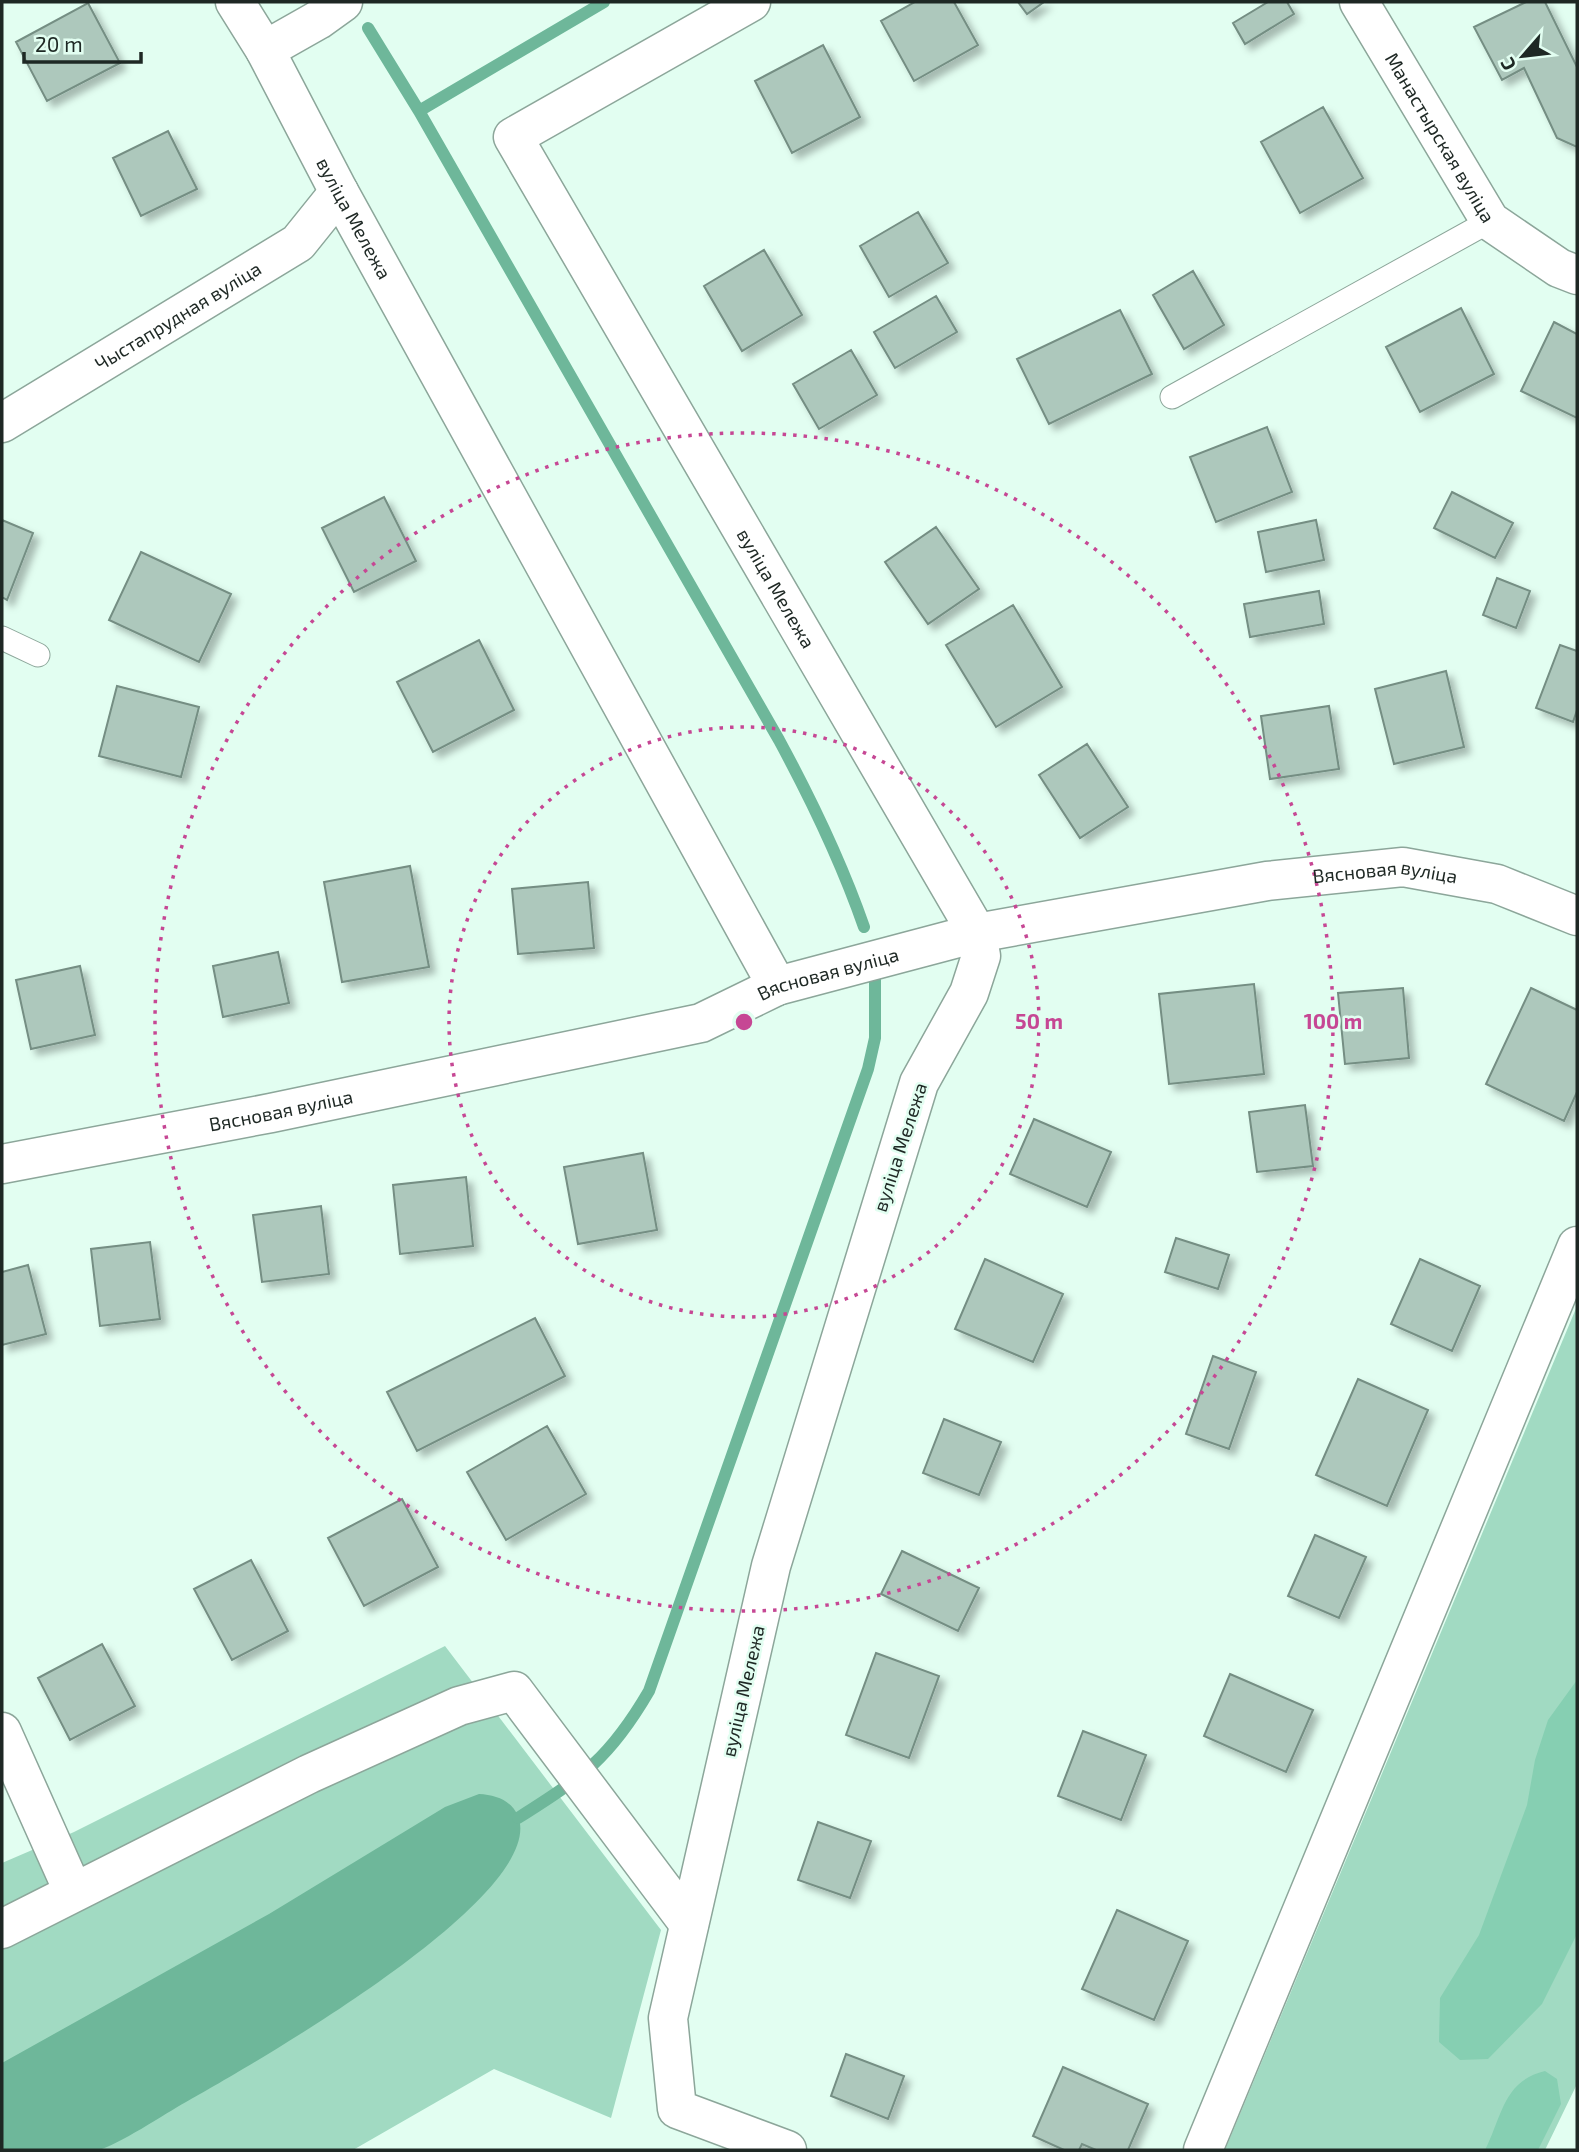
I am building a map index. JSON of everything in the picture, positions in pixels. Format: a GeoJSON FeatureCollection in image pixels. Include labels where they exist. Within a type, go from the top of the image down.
{"type":"FeatureCollection","features":[{"type":"Feature","properties":{"kind":"street","name":"вуліца Мележа"},"geometry":{"type":"LineString","coordinates":[[235,2],[265,50],[339,192],[777,986]]}},
{"type":"Feature","properties":{"kind":"street","name":"вуліца Мележа"},"geometry":{"type":"LineString","coordinates":[[751,2],[513,137],[977,933],[981,956],[969,993],[919,1083],[771,1566],[668,2018],[677,2109],[787,2150]]}},
{"type":"Feature","properties":{"kind":"street","name":"Манастырская вуліца"},"geometry":{"type":"LineString","coordinates":[[1359,2],[1490,221],[1559,268],[1577,275]]}},
{"type":"Feature","properties":{"kind":"street"},"geometry":{"type":"LineString","coordinates":[[265,50],[331,11]]}},
{"type":"Feature","properties":{"kind":"street","name":"Чыстапрудная вуліца"},"geometry":{"type":"LineString","coordinates":[[2,423],[298,243],[339,192]]}},
{"type":"Feature","properties":{"kind":"street","name":"Вясновая вуліца"},"geometry":{"type":"LineString","coordinates":[[2,1164],[271,1113],[701,1023],[777,986],[977,933],[1267,881],[1403,867],[1497,884],[1577,916]]}},
{"type":"Feature","properties":{"kind":"street"},"geometry":{"type":"LineString","coordinates":[[1203,2150],[1577,1246]]}},
{"type":"Feature","properties":{"kind":"street"},"geometry":{"type":"LineString","coordinates":[[2,1929],[309,1774],[447,1711],[514,1691],[689,1924]]}},
{"type":"Feature","properties":{"kind":"street"},"geometry":{"type":"LineString","coordinates":[[2,1732],[73,1891]]}},
{"type":"Feature","properties":{"kind":"lane"},"geometry":{"type":"LineString","coordinates":[[1172,397],[1490,221]]}},
{"type":"Feature","properties":{"kind":"lane"},"geometry":{"type":"LineString","coordinates":[[2,638],[38,655]]}},
{"type":"Feature","properties":{"kind":"shaded area"},"geometry":{"type":"Polygon","coordinates":[[[1577,1306],[1577,2084],[1545,2150],[1225,2150],[1577,1306]]]}},
{"type":"Feature","properties":{"kind":"shaded area"},"geometry":{"type":"Polygon","coordinates":[[[445,1646],[661,1930],[611,2118],[494,2069],[353,2150],[2,2150],[2,1863],[74,1832],[445,1646]]]}},
{"type":"Feature","properties":{"kind":"shaded area"},"geometry":{"type":"Polygon","coordinates":[[[1577,1680],[1577,1934],[1542,2004],[1488,2059],[1460,2060],[1439,2042],[1440,1998],[1479,1935],[1527,1805],[1535,1760],[1548,1720],[1577,1680]]]}},
{"type":"Feature","properties":{"kind":"shaded area"},"geometry":{"type":"Polygon","coordinates":[[[479,1794],[502,1799],[515,1811],[518,1816],[515,1850],[488,1890],[443,1933],[386,1976],[268,2054],[106,2147],[88,2151],[2,2150],[2,2063],[269,1914],[445,1807],[479,1794]]]}},
{"type":"Feature","properties":{"kind":"shaded area"},"geometry":{"type":"Polygon","coordinates":[[[1545,2071],[1557,2079],[1561,2104],[1538,2150],[1485,2150],[1512,2092],[1531,2076],[1545,2071]]]}},
{"type":"Feature","properties":{"kind":"building"},"geometry":{"type":"Polygon","coordinates":[[[915,2],[954,2],[978,45],[914,81],[881,21],[915,2]]]}},
{"type":"Feature","properties":{"kind":"building"},"geometry":{"type":"Polygon","coordinates":[[[1018,2],[1044,2],[1027,14],[1018,2]]]}},
{"type":"Feature","properties":{"kind":"building"},"geometry":{"type":"Polygon","coordinates":[[[1268,2],[1287,2],[1294,14],[1245,44],[1233,23],[1268,2]]]}},
{"type":"Feature","properties":{"kind":"building"},"geometry":{"type":"Polygon","coordinates":[[[1526,2],[1545,2],[1577,67],[1577,147],[1557,138],[1524,68],[1502,80],[1474,27],[1526,2]]]}},
{"type":"Feature","properties":{"kind":"building"},"geometry":{"type":"Polygon","coordinates":[[[88,3],[120,63],[47,101],[16,42],[88,3]]]}},
{"type":"Feature","properties":{"kind":"building"},"geometry":{"type":"Polygon","coordinates":[[[823,45],[860,117],[792,153],[755,81],[823,45]]]}},
{"type":"Feature","properties":{"kind":"building"},"geometry":{"type":"Polygon","coordinates":[[[1323,107],[1363,178],[1300,213],[1261,142],[1323,107]]]}},
{"type":"Feature","properties":{"kind":"building"},"geometry":{"type":"Polygon","coordinates":[[[168,131],[197,189],[141,216],[113,158],[168,131]]]}},
{"type":"Feature","properties":{"kind":"building"},"geometry":{"type":"Polygon","coordinates":[[[918,212],[948,263],[889,297],[860,246],[918,212]]]}},
{"type":"Feature","properties":{"kind":"building"},"geometry":{"type":"Polygon","coordinates":[[[764,250],[802,315],[742,351],[704,286],[764,250]]]}},
{"type":"Feature","properties":{"kind":"building"},"geometry":{"type":"Polygon","coordinates":[[[1193,271],[1224,325],[1184,349],[1153,295],[1193,271]]]}},
{"type":"Feature","properties":{"kind":"building"},"geometry":{"type":"Polygon","coordinates":[[[936,296],[957,332],[895,368],[874,332],[936,296]]]}},
{"type":"Feature","properties":{"kind":"building"},"geometry":{"type":"Polygon","coordinates":[[[1461,308],[1494,374],[1420,412],[1386,347],[1461,308]]]}},
{"type":"Feature","properties":{"kind":"building"},"geometry":{"type":"Polygon","coordinates":[[[1120,310],[1152,374],[1049,424],[1017,359],[1120,310]]]}},
{"type":"Feature","properties":{"kind":"building"},"geometry":{"type":"Polygon","coordinates":[[[1554,322],[1577,334],[1577,418],[1521,391],[1554,322]]]}},
{"type":"Feature","properties":{"kind":"building"},"geometry":{"type":"Polygon","coordinates":[[[851,350],[877,395],[819,429],[793,384],[851,350]]]}},
{"type":"Feature","properties":{"kind":"building"},"geometry":{"type":"Polygon","coordinates":[[[1267,427],[1292,492],[1216,522],[1190,457],[1267,427]]]}},
{"type":"Feature","properties":{"kind":"building"},"geometry":{"type":"Polygon","coordinates":[[[1452,492],[1513,523],[1495,558],[1434,528],[1452,492]]]}},
{"type":"Feature","properties":{"kind":"building"},"geometry":{"type":"Polygon","coordinates":[[[384,497],[416,561],[354,592],[322,528],[384,497]]]}},
{"type":"Feature","properties":{"kind":"building"},"geometry":{"type":"Polygon","coordinates":[[[2,520],[33,533],[7,600],[2,597],[2,520]]]}},
{"type":"Feature","properties":{"kind":"building"},"geometry":{"type":"Polygon","coordinates":[[[1316,520],[1324,560],[1266,572],[1258,532],[1316,520]]]}},
{"type":"Feature","properties":{"kind":"building"},"geometry":{"type":"Polygon","coordinates":[[[936,527],[979,589],[928,624],[885,562],[936,527]]]}},
{"type":"Feature","properties":{"kind":"building"},"geometry":{"type":"Polygon","coordinates":[[[141,552],[231,594],[199,662],[109,620],[141,552]]]}},
{"type":"Feature","properties":{"kind":"building"},"geometry":{"type":"Polygon","coordinates":[[[1497,578],[1530,591],[1516,628],[1483,615],[1497,578]]]}},
{"type":"Feature","properties":{"kind":"building"},"geometry":{"type":"Polygon","coordinates":[[[1319,591],[1324,624],[1250,637],[1244,604],[1319,591]]]}},
{"type":"Feature","properties":{"kind":"building"},"geometry":{"type":"Polygon","coordinates":[[[1013,605],[1062,687],[996,727],[946,645],[1013,605]]]}},
{"type":"Feature","properties":{"kind":"building"},"geometry":{"type":"Polygon","coordinates":[[[479,640],[514,710],[433,752],[397,682],[479,640]]]}},
{"type":"Feature","properties":{"kind":"building"},"geometry":{"type":"Polygon","coordinates":[[[1560,645],[1577,651],[1577,710],[1573,722],[1536,708],[1560,645]]]}},
{"type":"Feature","properties":{"kind":"building"},"geometry":{"type":"Polygon","coordinates":[[[1446,671],[1464,747],[1394,764],[1375,689],[1446,671]]]}},
{"type":"Feature","properties":{"kind":"building"},"geometry":{"type":"Polygon","coordinates":[[[117,686],[199,707],[181,777],[99,756],[117,686]]]}},
{"type":"Feature","properties":{"kind":"building"},"geometry":{"type":"Polygon","coordinates":[[[1329,706],[1339,769],[1270,779],[1261,716],[1329,706]]]}},
{"type":"Feature","properties":{"kind":"building"},"geometry":{"type":"Polygon","coordinates":[[[1087,744],[1128,807],[1080,838],[1039,775],[1087,744]]]}},
{"type":"Feature","properties":{"kind":"building"},"geometry":{"type":"Polygon","coordinates":[[[410,866],[429,967],[342,982],[324,882],[410,866]]]}},
{"type":"Feature","properties":{"kind":"building"},"geometry":{"type":"Polygon","coordinates":[[[588,882],[594,948],[518,954],[512,889],[588,882]]]}},
{"type":"Feature","properties":{"kind":"building"},"geometry":{"type":"Polygon","coordinates":[[[278,952],[289,1003],[223,1017],[213,966],[278,952]]]}},
{"type":"Feature","properties":{"kind":"building"},"geometry":{"type":"Polygon","coordinates":[[[80,966],[95,1035],[31,1049],[16,980],[80,966]]]}},
{"type":"Feature","properties":{"kind":"building"},"geometry":{"type":"Polygon","coordinates":[[[1254,984],[1264,1074],[1169,1084],[1159,994],[1254,984]]]}},
{"type":"Feature","properties":{"kind":"building"},"geometry":{"type":"Polygon","coordinates":[[[1403,988],[1409,1058],[1345,1064],[1338,993],[1403,988]]]}},
{"type":"Feature","properties":{"kind":"building"},"geometry":{"type":"Polygon","coordinates":[[[1531,988],[1577,1010],[1577,1092],[1564,1121],[1486,1084],[1531,988]]]}},
{"type":"Feature","properties":{"kind":"building"},"geometry":{"type":"Polygon","coordinates":[[[1305,1105],[1313,1166],[1257,1172],[1249,1112],[1305,1105]]]}},
{"type":"Feature","properties":{"kind":"building"},"geometry":{"type":"Polygon","coordinates":[[[1034,1119],[1111,1152],[1087,1207],[1010,1174],[1034,1119]]]}},
{"type":"Feature","properties":{"kind":"building"},"geometry":{"type":"Polygon","coordinates":[[[643,1153],[657,1230],[578,1244],[564,1167],[643,1153]]]}},
{"type":"Feature","properties":{"kind":"building"},"geometry":{"type":"Polygon","coordinates":[[[466,1177],[473,1246],[400,1254],[393,1185],[466,1177]]]}},
{"type":"Feature","properties":{"kind":"building"},"geometry":{"type":"Polygon","coordinates":[[[321,1206],[329,1274],[262,1282],[253,1215],[321,1206]]]}},
{"type":"Feature","properties":{"kind":"building"},"geometry":{"type":"Polygon","coordinates":[[[1176,1238],[1229,1255],[1218,1289],[1165,1272],[1176,1238]]]}},
{"type":"Feature","properties":{"kind":"building"},"geometry":{"type":"Polygon","coordinates":[[[150,1242],[160,1319],[100,1326],[91,1249],[150,1242]]]}},
{"type":"Feature","properties":{"kind":"building"},"geometry":{"type":"Polygon","coordinates":[[[985,1259],[1063,1294],[1033,1362],[955,1329],[985,1259]]]}},
{"type":"Feature","properties":{"kind":"building"},"geometry":{"type":"Polygon","coordinates":[[[1420,1259],[1480,1286],[1452,1351],[1391,1324],[1420,1259]]]}},
{"type":"Feature","properties":{"kind":"building"},"geometry":{"type":"Polygon","coordinates":[[[28,1265],[46,1334],[2,1345],[2,1272],[28,1265]]]}},
{"type":"Feature","properties":{"kind":"building"},"geometry":{"type":"Polygon","coordinates":[[[535,1318],[565,1376],[417,1451],[387,1392],[535,1318]]]}},
{"type":"Feature","properties":{"kind":"building"},"geometry":{"type":"Polygon","coordinates":[[[1213,1356],[1256,1372],[1229,1449],[1186,1434],[1213,1356]]]}},
{"type":"Feature","properties":{"kind":"building"},"geometry":{"type":"Polygon","coordinates":[[[1358,1379],[1428,1410],[1387,1506],[1316,1475],[1358,1379]]]}},
{"type":"Feature","properties":{"kind":"building"},"geometry":{"type":"Polygon","coordinates":[[[944,1419],[1001,1442],[979,1495],[923,1473],[944,1419]]]}},
{"type":"Feature","properties":{"kind":"building"},"geometry":{"type":"Polygon","coordinates":[[[547,1426],[586,1494],[506,1540],[467,1472],[547,1426]]]}},
{"type":"Feature","properties":{"kind":"building"},"geometry":{"type":"Polygon","coordinates":[[[402,1499],[438,1567],[364,1606],[328,1538],[402,1499]]]}},
{"type":"Feature","properties":{"kind":"building"},"geometry":{"type":"Polygon","coordinates":[[[1315,1535],[1366,1557],[1339,1618],[1288,1596],[1315,1535]]]}},
{"type":"Feature","properties":{"kind":"building"},"geometry":{"type":"Polygon","coordinates":[[[902,1551],[979,1588],[958,1631],[881,1594],[902,1551]]]}},
{"type":"Feature","properties":{"kind":"building"},"geometry":{"type":"Polygon","coordinates":[[[251,1560],[288,1631],[232,1660],[194,1589],[251,1560]]]}},
{"type":"Feature","properties":{"kind":"building"},"geometry":{"type":"Polygon","coordinates":[[[102,1644],[135,1706],[70,1740],[38,1678],[102,1644]]]}},
{"type":"Feature","properties":{"kind":"building"},"geometry":{"type":"Polygon","coordinates":[[[876,1653],[939,1676],[909,1758],[846,1735],[876,1653]]]}},
{"type":"Feature","properties":{"kind":"building"},"geometry":{"type":"Polygon","coordinates":[[[1230,1674],[1313,1710],[1286,1772],[1204,1736],[1230,1674]]]}},
{"type":"Feature","properties":{"kind":"building"},"geometry":{"type":"Polygon","coordinates":[[[1083,1731],[1146,1755],[1121,1820],[1058,1796],[1083,1731]]]}},
{"type":"Feature","properties":{"kind":"building"},"geometry":{"type":"Polygon","coordinates":[[[818,1822],[871,1841],[850,1898],[798,1880],[818,1822]]]}},
{"type":"Feature","properties":{"kind":"building"},"geometry":{"type":"Polygon","coordinates":[[[1117,1910],[1188,1941],[1154,2020],[1082,1989],[1117,1910]]]}},
{"type":"Feature","properties":{"kind":"building"},"geometry":{"type":"Polygon","coordinates":[[[846,2054],[904,2076],[888,2119],[831,2096],[846,2054]]]}},
{"type":"Feature","properties":{"kind":"building"},"geometry":{"type":"Polygon","coordinates":[[[1063,2067],[1148,2104],[1128,2150],[1096,2150],[1082,2144],[1079,2150],[1064,2150],[1033,2136],[1063,2067]]]}},
{"type":"Feature","properties":{"kind":"waterway"},"geometry":{"type":"LineString","coordinates":[[419,111],[604,2]]}},
{"type":"Feature","properties":{"kind":"waterway"},"geometry":{"type":"LineString","coordinates":[[368,28],[419,111],[779,740],[825,832],[864,927]]}},
{"type":"Feature","properties":{"kind":"waterway"},"geometry":{"type":"LineString","coordinates":[[518,1818],[578,1777],[608,1750],[649,1691],[868,1069],[875,1038],[875,977]]}}]}
